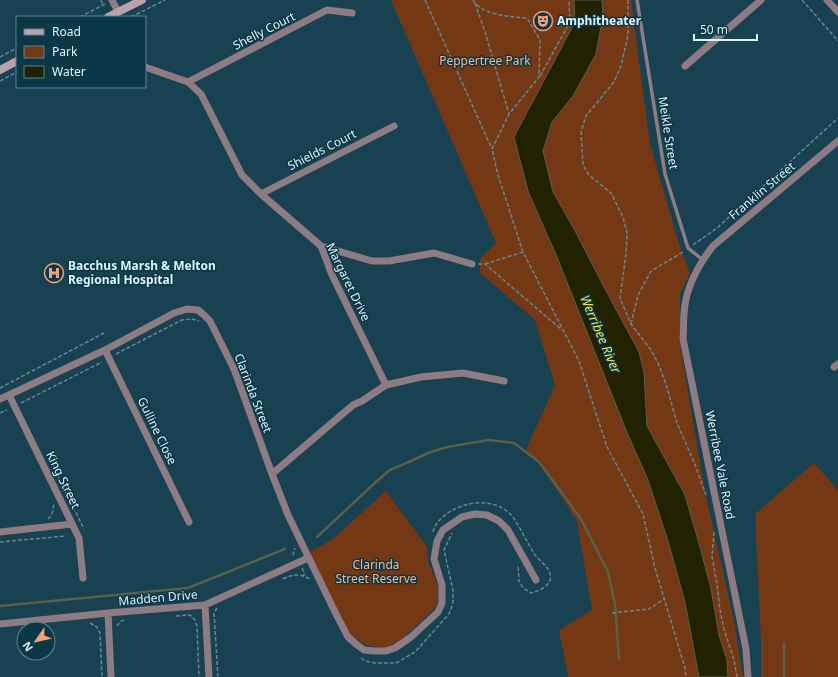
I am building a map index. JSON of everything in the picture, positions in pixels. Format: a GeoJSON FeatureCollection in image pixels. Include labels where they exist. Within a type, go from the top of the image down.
{"type":"FeatureCollection","features":[{"type":"Feature","properties":{"kind":"main road"},"geometry":{"type":"LineString","coordinates":[[110,16],[142,0]]}},
{"type":"Feature","properties":{"kind":"main road"},"geometry":{"type":"LineString","coordinates":[[0,70],[16,62]]}},
{"type":"Feature","properties":{"kind":"street"},"geometry":{"type":"LineString","coordinates":[[113,0],[118,12]]}},
{"type":"Feature","properties":{"kind":"street"},"geometry":{"type":"LineString","coordinates":[[685,66],[761,0]]}},
{"type":"Feature","properties":{"kind":"street"},"geometry":{"type":"LineString","coordinates":[[827,0],[838,12]]}},
{"type":"Feature","properties":{"kind":"street","name":"Shelly Court"},"geometry":{"type":"LineString","coordinates":[[188,82],[327,10],[352,13]]}},
{"type":"Feature","properties":{"kind":"street","name":"Margaret Drive"},"geometry":{"type":"LineString","coordinates":[[146,68],[188,82],[201,94],[242,175],[261,194],[320,246],[332,275],[386,386]]}},
{"type":"Feature","properties":{"kind":"street","name":"Shields Court"},"geometry":{"type":"LineString","coordinates":[[261,194],[394,126]]}},
{"type":"Feature","properties":{"kind":"street","name":"Franklin Street"},"geometry":{"type":"LineString","coordinates":[[703,260],[713,246],[838,141]]}},
{"type":"Feature","properties":{"kind":"street"},"geometry":{"type":"LineString","coordinates":[[320,246],[372,260],[389,261],[434,254],[472,264]]}},
{"type":"Feature","properties":{"kind":"street","name":"Werribee Vale Road"},"geometry":{"type":"LineString","coordinates":[[703,260],[692,280],[685,304],[683,339],[746,649],[748,677]]}},
{"type":"Feature","properties":{"kind":"street","name":"Clarinda Street"},"geometry":{"type":"LineString","coordinates":[[0,399],[105,350],[174,313],[187,309],[198,310],[210,321],[234,369],[272,474],[308,558],[348,637],[364,650],[386,652],[395,648],[411,637],[438,612],[442,603],[442,585],[434,559],[436,540],[449,524],[462,517],[474,514],[487,515],[499,521],[508,530],[536,580]]}},
{"type":"Feature","properties":{"kind":"street","name":"Gulline Close"},"geometry":{"type":"LineString","coordinates":[[105,350],[189,522]]}},
{"type":"Feature","properties":{"kind":"street"},"geometry":{"type":"LineString","coordinates":[[272,474],[353,405],[386,386],[421,377],[463,373],[504,381]]}},
{"type":"Feature","properties":{"kind":"street","name":"King Street"},"geometry":{"type":"LineString","coordinates":[[9,395],[79,538],[83,578]]}},
{"type":"Feature","properties":{"kind":"street"},"geometry":{"type":"LineString","coordinates":[[0,532],[72,524]]}},
{"type":"Feature","properties":{"kind":"street","name":"Madden Drive"},"geometry":{"type":"LineString","coordinates":[[0,624],[108,612],[205,605],[308,558]]}},
{"type":"Feature","properties":{"kind":"street"},"geometry":{"type":"LineString","coordinates":[[205,605],[209,677]]}},
{"type":"Feature","properties":{"kind":"street"},"geometry":{"type":"LineString","coordinates":[[108,612],[111,677]]}},
{"type":"Feature","properties":{"kind":"lane","name":"Meikle Street"},"geometry":{"type":"LineString","coordinates":[[637,0],[665,174],[688,248]]}},
{"type":"Feature","properties":{"kind":"lane"},"geometry":{"type":"LineString","coordinates":[[688,248],[703,260]]}},
{"type":"Feature","properties":{"kind":"path"},"geometry":{"type":"LineString","coordinates":[[101,0],[104,5]]}},
{"type":"Feature","properties":{"kind":"path"},"geometry":{"type":"LineString","coordinates":[[82,16],[113,0]]}},
{"type":"Feature","properties":{"kind":"path"},"geometry":{"type":"LineString","coordinates":[[133,16],[165,0]]}},
{"type":"Feature","properties":{"kind":"path"},"geometry":{"type":"LineString","coordinates":[[425,0],[492,149],[498,175],[523,252],[578,361],[607,447],[643,514],[654,568],[685,668],[686,677]]}},
{"type":"Feature","properties":{"kind":"path"},"geometry":{"type":"LineString","coordinates":[[473,0],[485,32],[509,114]]}},
{"type":"Feature","properties":{"kind":"path"},"geometry":{"type":"LineString","coordinates":[[492,149],[509,114],[539,77],[570,22],[569,0]]}},
{"type":"Feature","properties":{"kind":"path"},"geometry":{"type":"LineString","coordinates":[[628,0],[628,35],[621,66],[614,82],[586,116],[581,132],[583,165],[589,175],[611,193],[623,217],[627,233],[626,254],[620,298],[631,324],[651,350],[658,363],[678,423],[708,501]]}},
{"type":"Feature","properties":{"kind":"path"},"geometry":{"type":"LineString","coordinates":[[802,0],[838,41]]}},
{"type":"Feature","properties":{"kind":"path"},"geometry":{"type":"LineString","coordinates":[[475,3],[486,11],[507,16],[527,18],[540,40],[539,77]]}},
{"type":"Feature","properties":{"kind":"path"},"geometry":{"type":"LineString","coordinates":[[0,57],[16,49]]}},
{"type":"Feature","properties":{"kind":"path"},"geometry":{"type":"LineString","coordinates":[[0,81],[16,73]]}},
{"type":"Feature","properties":{"kind":"path"},"geometry":{"type":"LineString","coordinates":[[631,324],[638,295],[651,271],[717,228],[838,118]]}},
{"type":"Feature","properties":{"kind":"path"},"geometry":{"type":"LineString","coordinates":[[472,264],[485,264],[523,252]]}},
{"type":"Feature","properties":{"kind":"path"},"geometry":{"type":"LineString","coordinates":[[485,264],[564,331]]}},
{"type":"Feature","properties":{"kind":"path"},"geometry":{"type":"LineString","coordinates":[[0,413],[182,320],[192,319],[201,322]]}},
{"type":"Feature","properties":{"kind":"path"},"geometry":{"type":"LineString","coordinates":[[0,388],[104,333]]}},
{"type":"Feature","properties":{"kind":"path"},"geometry":{"type":"LineString","coordinates":[[45,520],[50,518],[52,514],[53,499]]}},
{"type":"Feature","properties":{"kind":"path"},"geometry":{"type":"LineString","coordinates":[[432,536],[434,527],[451,511],[463,505],[478,502],[492,504],[503,509],[514,519],[536,556],[547,567],[550,573],[550,579],[546,586],[539,591],[531,593],[523,588],[519,581],[518,563]]}},
{"type":"Feature","properties":{"kind":"path"},"geometry":{"type":"LineString","coordinates":[[714,528],[712,557],[720,610],[724,629],[734,660],[737,677]]}},
{"type":"Feature","properties":{"kind":"path"},"geometry":{"type":"LineString","coordinates":[[361,657],[365,661],[396,664],[415,652],[449,614],[453,604],[453,590],[444,550],[453,531]]}},
{"type":"Feature","properties":{"kind":"path"},"geometry":{"type":"LineString","coordinates":[[0,542],[66,536]]}},
{"type":"Feature","properties":{"kind":"path"},"geometry":{"type":"LineString","coordinates":[[293,542],[295,548],[293,554],[300,562],[304,576]]}},
{"type":"Feature","properties":{"kind":"path"},"geometry":{"type":"LineString","coordinates":[[280,580],[296,574],[304,576],[313,584]]}},
{"type":"Feature","properties":{"kind":"path"},"geometry":{"type":"LineString","coordinates":[[612,613],[649,609],[664,599]]}},
{"type":"Feature","properties":{"kind":"path"},"geometry":{"type":"LineString","coordinates":[[218,677],[214,613],[217,608],[221,606]]}},
{"type":"Feature","properties":{"kind":"path"},"geometry":{"type":"LineString","coordinates":[[175,616],[190,615],[195,620],[197,626],[199,677]]}},
{"type":"Feature","properties":{"kind":"path"},"geometry":{"type":"LineString","coordinates":[[116,627],[121,621],[126,619]]}},
{"type":"Feature","properties":{"kind":"path"},"geometry":{"type":"LineString","coordinates":[[94,624],[98,627],[100,634],[102,677]]}},
{"type":"Feature","properties":{"kind":"green space","name":"Peppertree Park"},"geometry":{"type":"Polygon","coordinates":[[[391,0],[574,0],[575,22],[514,137],[530,194],[557,257],[626,430],[648,480],[668,541],[685,602],[699,677],[568,677],[559,630],[592,610],[577,521],[539,462],[525,452],[555,385],[535,320],[480,273],[480,259],[496,243],[391,0]]]}},
{"type":"Feature","properties":{"kind":"green space"},"geometry":{"type":"Polygon","coordinates":[[[602,0],[631,0],[650,144],[679,244],[690,273],[680,294],[680,344],[705,492],[734,621],[743,677],[728,677],[727,660],[719,635],[711,589],[685,495],[647,426],[644,373],[605,289],[553,192],[543,151],[552,123],[573,96],[596,54],[603,16],[602,0]]]}},
{"type":"Feature","properties":{"kind":"green space"},"geometry":{"type":"Polygon","coordinates":[[[814,463],[838,490],[838,677],[761,677],[761,640],[755,514],[814,463]]]}},
{"type":"Feature","properties":{"kind":"green space","name":"Clarinda Street Reserve"},"geometry":{"type":"Polygon","coordinates":[[[386,491],[427,547],[428,561],[438,586],[438,602],[434,609],[408,634],[386,648],[366,645],[350,635],[309,553],[334,538],[386,491]]]}},
{"type":"Feature","properties":{"kind":"water","name":"Werribee River"},"geometry":{"type":"Polygon","coordinates":[[[574,0],[602,0],[603,16],[596,54],[573,96],[552,122],[543,151],[553,192],[639,352],[644,373],[647,426],[685,495],[711,589],[719,635],[727,660],[728,677],[699,677],[685,602],[668,541],[648,480],[626,430],[557,257],[528,191],[514,137],[575,22],[574,0]]]}},
{"type":"Feature","properties":{"kind":"waterway"},"geometry":{"type":"LineString","coordinates":[[317,537],[390,470],[428,453],[447,447],[489,440],[514,443],[539,462],[581,519],[608,572],[615,604],[619,660]]}},
{"type":"Feature","properties":{"kind":"waterway"},"geometry":{"type":"LineString","coordinates":[[0,606],[188,588],[285,549]]}},
{"type":"Feature","properties":{"kind":"waterway"},"geometry":{"type":"LineString","coordinates":[[784,644],[784,677]]}},
{"type":"Feature","properties":{"kind":"place","name":"Amphitheater"},"geometry":{"type":"Point","coordinates":[543,21]}},
{"type":"Feature","properties":{"kind":"place","name":"Bacchus Marsh & Melton Regional Hospital"},"geometry":{"type":"Point","coordinates":[54,273]}}]}
